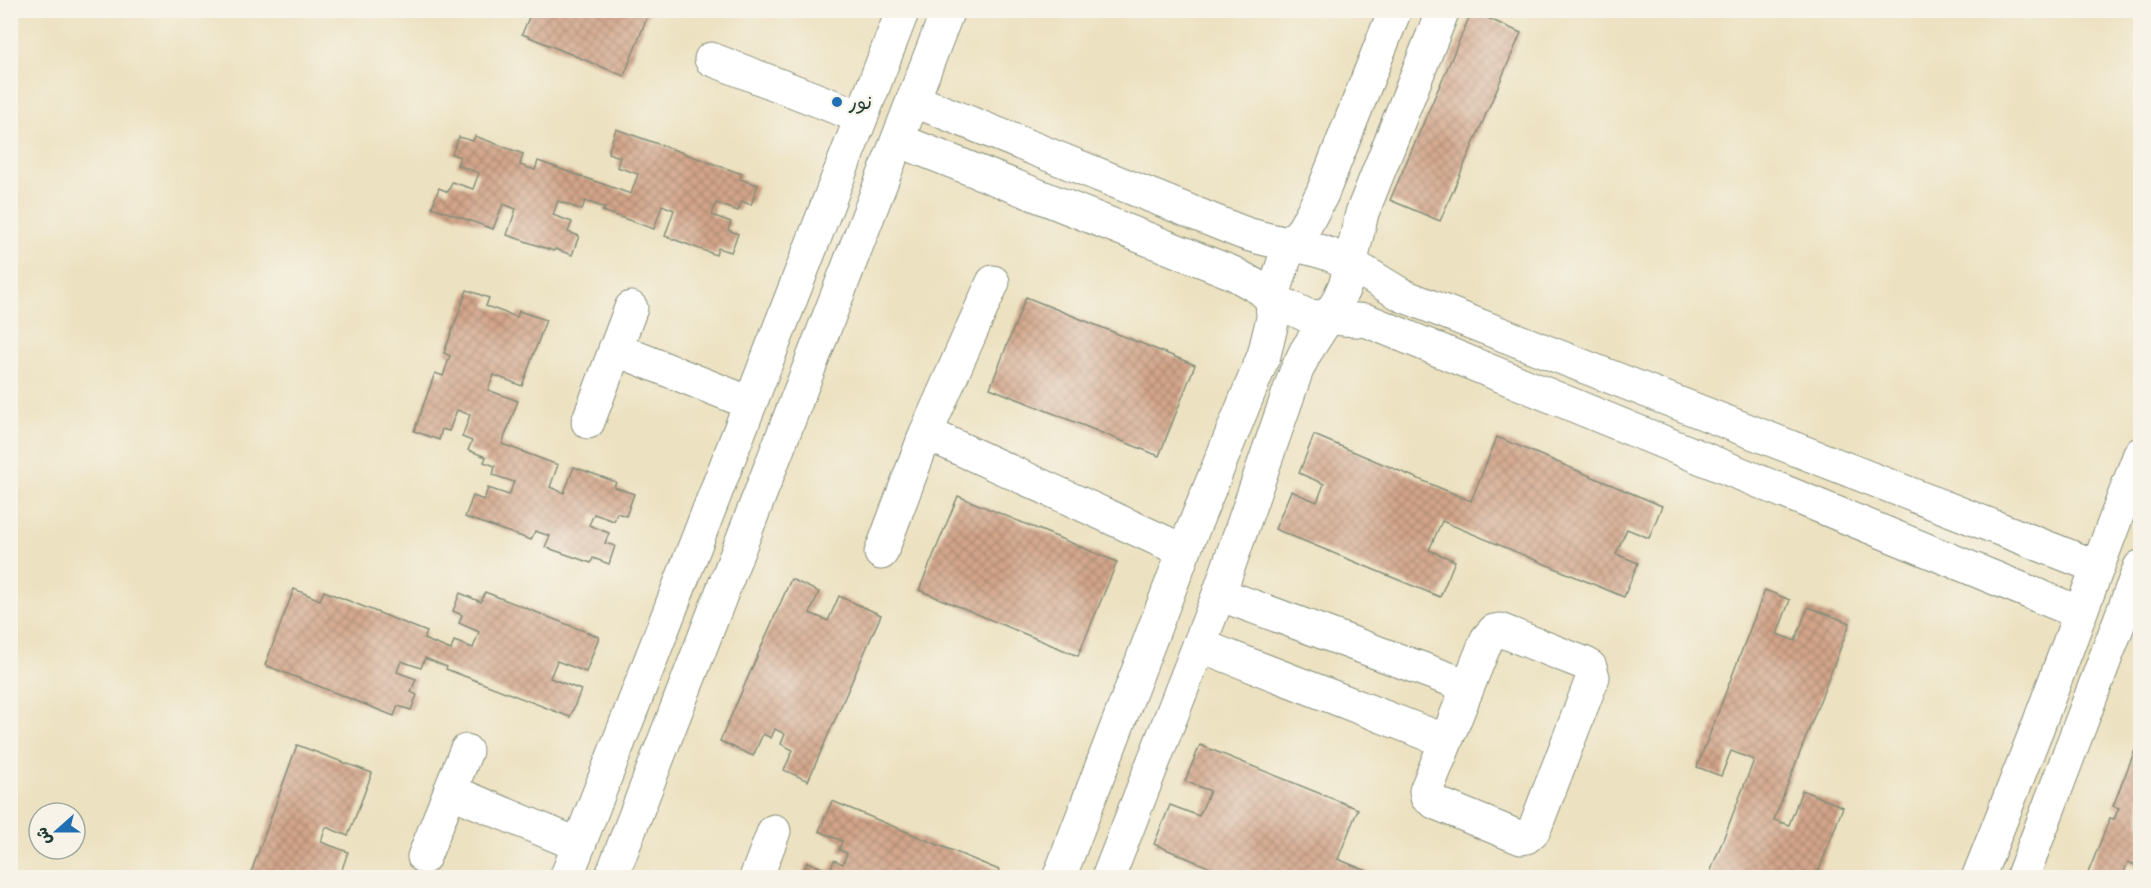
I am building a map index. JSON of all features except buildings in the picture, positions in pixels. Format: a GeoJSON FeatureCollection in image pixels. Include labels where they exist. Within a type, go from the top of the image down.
{"type":"FeatureCollection","features":[{"type":"Feature","properties":{"kind":"street"},"geometry":{"type":"LineString","coordinates":[[566,878],[903,10]]}},
{"type":"Feature","properties":{"kind":"street"},"geometry":{"type":"LineString","coordinates":[[611,878],[948,10]]}},
{"type":"Feature","properties":{"kind":"street"},"geometry":{"type":"LineString","coordinates":[[1059,878],[1184,551],[1264,355],[1277,280],[1292,243],[1304,228],[1322,194],[1395,10]]}},
{"type":"Feature","properties":{"kind":"street"},"geometry":{"type":"LineString","coordinates":[[1108,878],[1219,594],[1296,372],[1305,353],[1337,303],[1346,283],[1362,213],[1443,10]]}},
{"type":"Feature","properties":{"kind":"street"},"geometry":{"type":"LineString","coordinates":[[711,59],[861,117]]}},
{"type":"Feature","properties":{"kind":"street"},"geometry":{"type":"LineString","coordinates":[[913,100],[1241,232],[1258,238],[1292,243],[1350,263],[1404,296],[2097,567]]}},
{"type":"Feature","properties":{"kind":"street"},"geometry":{"type":"LineString","coordinates":[[898,140],[1233,273],[1261,289],[1272,299],[1308,316],[1358,319],[1386,328],[2080,613]]}},
{"type":"Feature","properties":{"kind":"street"},"geometry":{"type":"LineString","coordinates":[[881,554],[926,433],[993,282]]}},
{"type":"Feature","properties":{"kind":"street"},"geometry":{"type":"LineString","coordinates":[[588,422],[631,308]]}},
{"type":"Feature","properties":{"kind":"street"},"geometry":{"type":"LineString","coordinates":[[615,349],[750,403]]}},
{"type":"Feature","properties":{"kind":"street"},"geometry":{"type":"LineString","coordinates":[[926,433],[1184,551]]}},
{"type":"Feature","properties":{"kind":"street"},"geometry":{"type":"LineString","coordinates":[[1978,878],[2140,454]]}},
{"type":"Feature","properties":{"kind":"street"},"geometry":{"type":"LineString","coordinates":[[2022,878],[2140,567]]}},
{"type":"Feature","properties":{"kind":"street"},"geometry":{"type":"LineString","coordinates":[[1219,594],[1468,686]]}},
{"type":"Feature","properties":{"kind":"street"},"geometry":{"type":"LineString","coordinates":[[1500,630],[1586,664],[1593,672],[1534,830],[1526,837],[1516,836],[1431,801],[1426,791],[1468,686],[1489,634],[1500,630]]}},
{"type":"Feature","properties":{"kind":"street"},"geometry":{"type":"LineString","coordinates":[[1199,645],[1446,741]]}},
{"type":"Feature","properties":{"kind":"street"},"geometry":{"type":"LineString","coordinates":[[2038,726],[2074,742]]}},
{"type":"Feature","properties":{"kind":"street"},"geometry":{"type":"LineString","coordinates":[[424,857],[466,751]]}},
{"type":"Feature","properties":{"kind":"street"},"geometry":{"type":"LineString","coordinates":[[450,791],[579,844]]}},
{"type":"Feature","properties":{"kind":"street"},"geometry":{"type":"LineString","coordinates":[[756,878],[774,831]]}},
{"type":"Feature","properties":{"kind":"place","name":"نور"},"geometry":{"type":"Point","coordinates":[837,102]}}]}
